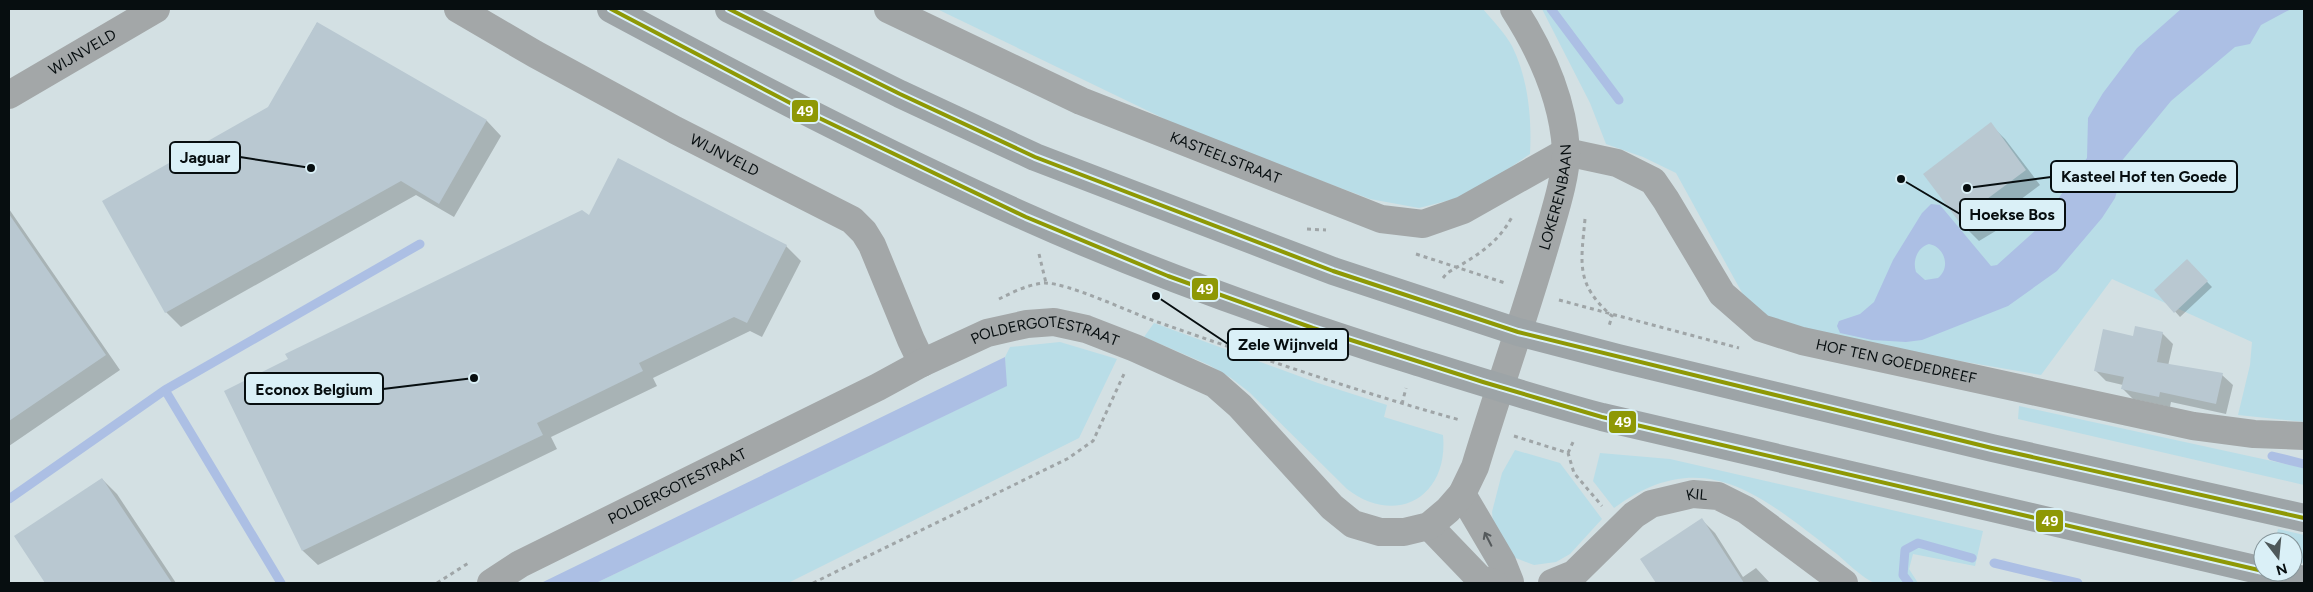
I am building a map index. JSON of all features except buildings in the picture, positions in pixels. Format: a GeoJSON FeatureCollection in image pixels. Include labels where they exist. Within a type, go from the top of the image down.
{"type":"FeatureCollection","features":[{"type":"Feature","properties":{"kind":"highway"},"geometry":{"type":"LineString","coordinates":[[611,9],[730,72],[885,150],[1027,218],[1179,280],[1284,319],[1499,388],[1602,416],[2253,569]]}},
{"type":"Feature","properties":{"kind":"highway"},"geometry":{"type":"LineString","coordinates":[[729,9],[900,94],[1035,157],[1333,271],[1518,332],[1618,358],[1982,445],[2304,518]]}},
{"type":"Feature","properties":{"kind":"street","name":"WIJNVELD"},"geometry":{"type":"LineString","coordinates":[[9,95],[156,9]]}},
{"type":"Feature","properties":{"kind":"street","name":"WIJNVELD"},"geometry":{"type":"LineString","coordinates":[[458,9],[535,54],[658,121],[852,220],[864,232],[872,245],[922,363]]}},
{"type":"Feature","properties":{"kind":"street","name":"KASTEELSTRAAT"},"geometry":{"type":"LineString","coordinates":[[888,9],[1081,101],[1381,219],[1423,224],[1463,210],[1566,152]]}},
{"type":"Feature","properties":{"kind":"street","name":"LOKERENBAAN"},"geometry":{"type":"LineString","coordinates":[[1499,388],[1558,200],[1566,152],[1563,123],[1551,83],[1540,53],[1514,9]]}},
{"type":"Feature","properties":{"kind":"street","name":"HOF TEN GOEDEDREEF"},"geometry":{"type":"LineString","coordinates":[[1566,152],[1618,163],[1653,181],[1722,294],[1762,328],[1802,341],[2193,426],[2254,434],[2304,436]]}},
{"type":"Feature","properties":{"kind":"street","name":"POLDERGOTESTRAAT"},"geometry":{"type":"LineString","coordinates":[[491,583],[520,564],[878,387],[922,363],[987,333],[1027,324],[1054,322],[1086,329],[1135,348],[1215,384],[1240,406],[1332,507],[1353,524],[1380,532],[1404,532],[1429,526],[1448,510],[1462,494],[1475,467],[1499,388]]}},
{"type":"Feature","properties":{"kind":"street"},"geometry":{"type":"LineString","coordinates":[[1429,526],[1480,579],[1504,583],[1502,562],[1462,494]]}},
{"type":"Feature","properties":{"kind":"street","name":"KIL"},"geometry":{"type":"LineString","coordinates":[[1552,583],[1574,574],[1634,515],[1651,504],[1693,494],[1718,496],[1746,510],[1844,583]]}},
{"type":"Feature","properties":{"kind":"path"},"geometry":{"type":"LineString","coordinates":[[1612,316],[1744,349]]}},
{"type":"Feature","properties":{"kind":"path"},"geometry":{"type":"LineString","coordinates":[[813,583],[1067,459],[1092,441],[1149,319],[1384,399],[1487,427],[1568,453],[1574,473],[1620,528]]}},
{"type":"Feature","properties":{"kind":"shaded area"},"geometry":{"type":"Polygon","coordinates":[[[937,9],[1483,9],[1509,41],[1522,71],[1528,99],[1530,154],[1495,178],[1454,199],[1419,208],[1370,199],[1198,135],[937,9]]]}},
{"type":"Feature","properties":{"kind":"shaded area"},"geometry":{"type":"Polygon","coordinates":[[[1542,9],[2304,9],[2304,422],[2238,415],[2250,365],[2252,342],[2112,279],[2041,375],[1937,357],[1778,324],[1751,309],[1676,173],[1643,157],[1606,144],[1590,103],[1542,9]]]}},
{"type":"Feature","properties":{"kind":"shaded area"},"geometry":{"type":"Polygon","coordinates":[[[2181,9],[2291,9],[2261,25],[2250,44],[2235,47],[2171,101],[2120,163],[2119,184],[2115,198],[2102,218],[2057,271],[2008,306],[1922,340],[1906,342],[1872,340],[1840,333],[1837,326],[1839,321],[1860,314],[1874,302],[1893,260],[1922,213],[1931,204],[1940,205],[1991,266],[1997,265],[2037,229],[2087,158],[2088,118],[2103,93],[2137,48],[2181,9]],[[1929,244],[1925,246],[1919,251],[1915,259],[1916,272],[1925,280],[1938,278],[1944,269],[1944,258],[1935,246],[1929,244]]]}},
{"type":"Feature","properties":{"kind":"shaded area"},"geometry":{"type":"Polygon","coordinates":[[[1154,323],[1318,383],[1387,405],[1384,417],[1443,435],[1443,457],[1437,475],[1428,489],[1416,500],[1400,505],[1384,505],[1365,500],[1347,489],[1249,392],[1231,378],[1209,365],[1144,337],[1154,323]]]}},
{"type":"Feature","properties":{"kind":"shaded area"},"geometry":{"type":"Polygon","coordinates":[[[1060,342],[1117,359],[1079,438],[788,583],[596,583],[1006,386],[1005,357],[1010,347],[1060,342]]]}},
{"type":"Feature","properties":{"kind":"shaded area"},"geometry":{"type":"Polygon","coordinates":[[[1005,357],[1007,386],[596,583],[541,583],[1005,357]]]}},
{"type":"Feature","properties":{"kind":"shaded area"},"geometry":{"type":"Polygon","coordinates":[[[2019,406],[2304,468],[2304,485],[2018,419],[2019,406]]]}},
{"type":"Feature","properties":{"kind":"shaded area"},"geometry":{"type":"Polygon","coordinates":[[[1515,450],[1560,463],[1602,519],[1570,554],[1556,562],[1534,565],[1513,557],[1493,522],[1492,512],[1502,473],[1515,450]]]}},
{"type":"Feature","properties":{"kind":"shaded area"},"geometry":{"type":"Polygon","coordinates":[[[1600,453],[1670,459],[1983,531],[1975,566],[1913,554],[1909,569],[1918,583],[1886,584],[1872,582],[1784,514],[1758,497],[1732,485],[1705,478],[1677,479],[1647,488],[1614,508],[1593,481],[1600,453]]]}},
{"type":"Feature","properties":{"kind":"shaded area"},"geometry":{"type":"Polygon","coordinates":[[[2278,529],[2291,532],[2277,532],[2278,529]]]}},
{"type":"Feature","properties":{"kind":"shaded area"},"geometry":{"type":"Polygon","coordinates":[[[2303,535],[2304,535],[2303,563],[2303,535]]]}},
{"type":"Feature","properties":{"kind":"waterway"},"geometry":{"type":"LineString","coordinates":[[1551,9],[1619,100]]}},
{"type":"Feature","properties":{"kind":"waterway"},"geometry":{"type":"LineString","coordinates":[[9,499],[165,390],[420,244]]}},
{"type":"Feature","properties":{"kind":"waterway"},"geometry":{"type":"LineString","coordinates":[[165,390],[281,583]]}},
{"type":"Feature","properties":{"kind":"waterway"},"geometry":{"type":"LineString","coordinates":[[2272,456],[2304,464]]}},
{"type":"Feature","properties":{"kind":"waterway"},"geometry":{"type":"LineString","coordinates":[[1909,583],[1903,575],[1905,550],[1918,543],[1972,558]]}},
{"type":"Feature","properties":{"kind":"waterway"},"geometry":{"type":"LineString","coordinates":[[1994,563],[2078,583]]}},
{"type":"Feature","properties":{"kind":"transit line","name":"49"},"geometry":{"type":"LineString","coordinates":[[611,9],[817,117],[1026,217],[1168,276],[1313,328],[1483,382],[1602,417],[2253,569]]}},
{"type":"Feature","properties":{"kind":"transit line","name":"49"},"geometry":{"type":"LineString","coordinates":[[729,9],[900,94],[1035,157],[1333,271],[1518,332],[1992,448],[2304,518]]}},
{"type":"Feature","properties":{"kind":"place","name":"Jaguar"},"geometry":{"type":"Point","coordinates":[311,168]}},
{"type":"Feature","properties":{"kind":"place","name":"Hoekse Bos"},"geometry":{"type":"Point","coordinates":[1901,179]}},
{"type":"Feature","properties":{"kind":"place","name":"Kasteel Hof ten Goede"},"geometry":{"type":"Point","coordinates":[1967,188]}},
{"type":"Feature","properties":{"kind":"place","name":"Zele Wijnveld"},"geometry":{"type":"Point","coordinates":[1156,296]}},
{"type":"Feature","properties":{"kind":"place","name":"Econox Belgium"},"geometry":{"type":"Point","coordinates":[474,378]}}]}
